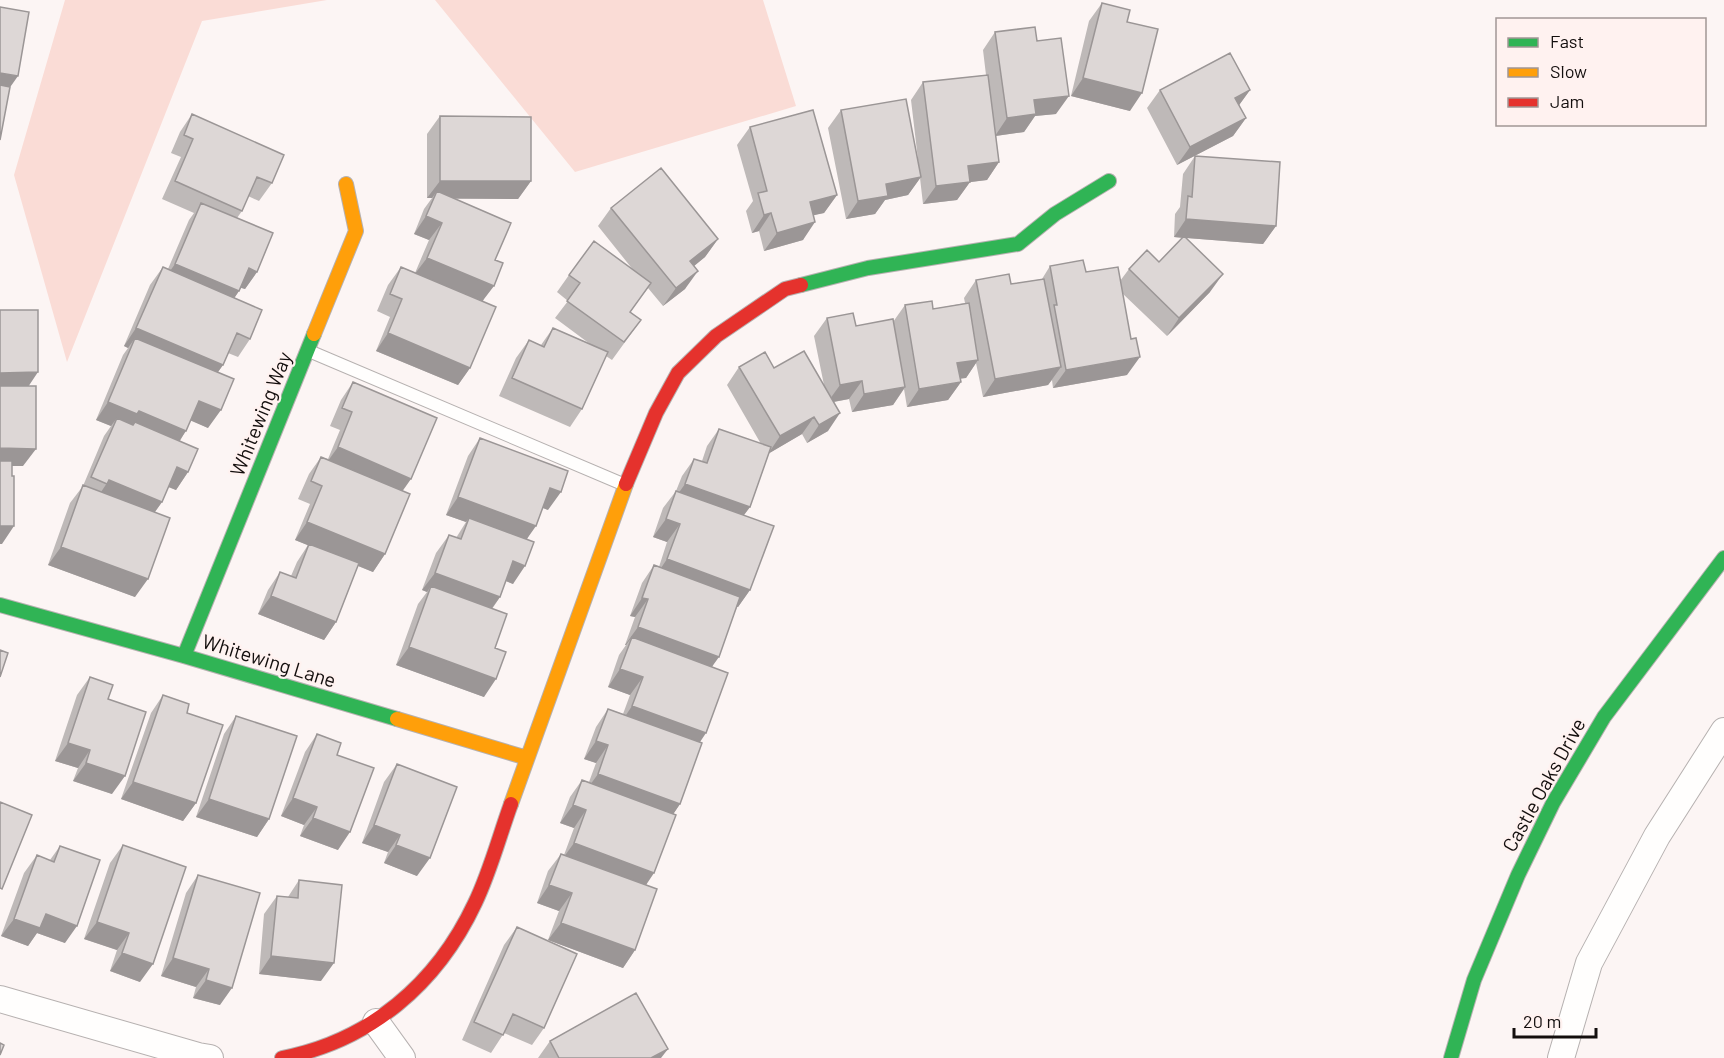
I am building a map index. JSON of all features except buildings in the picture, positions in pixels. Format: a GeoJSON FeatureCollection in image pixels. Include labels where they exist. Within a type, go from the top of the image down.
{"type":"FeatureCollection","features":[{"type":"Feature","properties":{"kind":"street"},"geometry":{"type":"LineString","coordinates":[[282,1058],[335,1044],[376,1022],[417,987],[454,943],[476,901],[626,485],[656,413],[678,373],[716,336],[785,289],[868,268],[1018,244],[1055,214],[1109,181]]}},
{"type":"Feature","properties":{"kind":"street","name":"Whitewing Way"},"geometry":{"type":"LineString","coordinates":[[184,656],[357,231],[346,183]]}},
{"type":"Feature","properties":{"kind":"street","name":"Castle Oaks Drive"},"geometry":{"type":"LineString","coordinates":[[1451,1058],[1474,980],[1518,875],[1553,803],[1604,717],[1724,558]]}},
{"type":"Feature","properties":{"kind":"street","name":"Whitewing Lane"},"geometry":{"type":"LineString","coordinates":[[0,605],[184,656],[526,758]]}},
{"type":"Feature","properties":{"kind":"street"},"geometry":{"type":"LineString","coordinates":[[1561,1058],[1589,963],[1657,836],[1724,731]]}},
{"type":"Feature","properties":{"kind":"street"},"geometry":{"type":"LineString","coordinates":[[0,999],[210,1058]]}},
{"type":"Feature","properties":{"kind":"street"},"geometry":{"type":"LineString","coordinates":[[376,1022],[402,1058]]}},
{"type":"Feature","properties":{"kind":"lane"},"geometry":{"type":"LineString","coordinates":[[308,351],[626,485]]}},
{"type":"Feature","properties":{"kind":"shaded area"},"geometry":{"type":"Polygon","coordinates":[[[65,0],[327,0],[202,21],[67,362],[14,175],[65,0]]]}},
{"type":"Feature","properties":{"kind":"shaded area"},"geometry":{"type":"Polygon","coordinates":[[[435,0],[763,0],[796,106],[575,172],[435,0]]]}},
{"type":"Feature","properties":{"kind":"traffic: fast"},"geometry":{"type":"LineString","coordinates":[[801,285],[868,268],[1018,244],[1055,214],[1109,181]]}},
{"type":"Feature","properties":{"kind":"traffic: fast"},"geometry":{"type":"LineString","coordinates":[[184,656],[314,334]]}},
{"type":"Feature","properties":{"kind":"traffic: fast"},"geometry":{"type":"LineString","coordinates":[[1451,1058],[1474,980],[1518,875],[1553,803],[1604,717],[1724,558]]}},
{"type":"Feature","properties":{"kind":"traffic: fast"},"geometry":{"type":"LineString","coordinates":[[0,605],[397,719]]}},
{"type":"Feature","properties":{"kind":"traffic: slow"},"geometry":{"type":"LineString","coordinates":[[314,334],[356,231],[346,184]]}},
{"type":"Feature","properties":{"kind":"traffic: slow"},"geometry":{"type":"LineString","coordinates":[[511,804],[626,484]]}},
{"type":"Feature","properties":{"kind":"traffic: slow"},"geometry":{"type":"LineString","coordinates":[[397,719],[527,758]]}},
{"type":"Feature","properties":{"kind":"traffic: jam"},"geometry":{"type":"LineString","coordinates":[[626,484],[656,413],[678,373],[716,336],[785,289],[801,285]]}},
{"type":"Feature","properties":{"kind":"traffic: jam"},"geometry":{"type":"LineString","coordinates":[[282,1058],[314,1050],[372,1023],[397,1005],[420,983],[441,959],[475,903],[511,804]]}}]}
